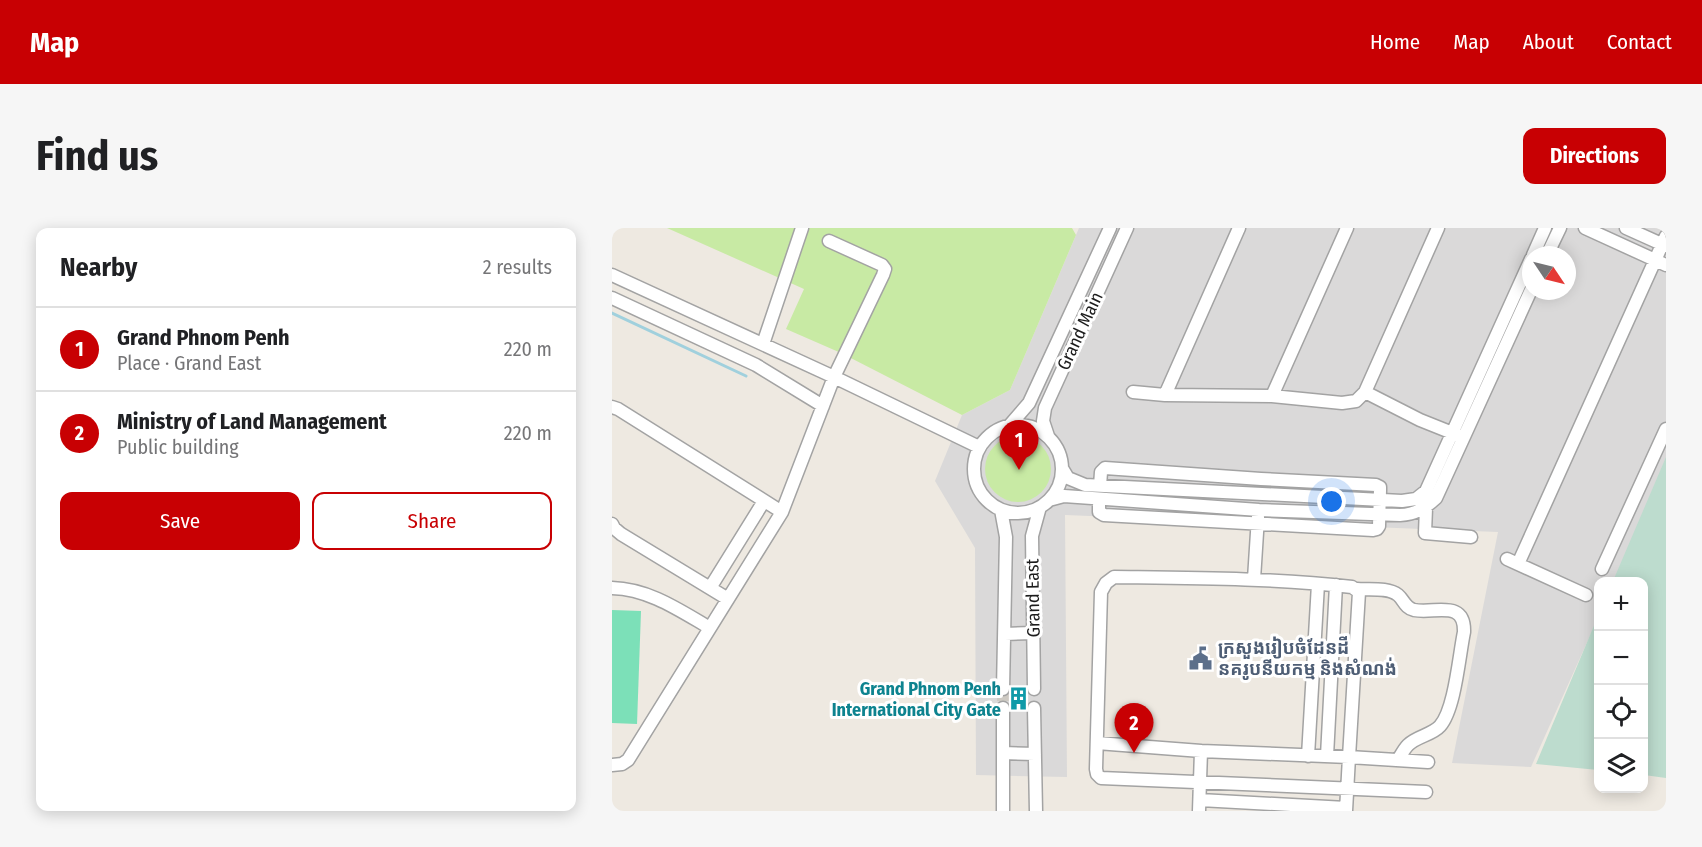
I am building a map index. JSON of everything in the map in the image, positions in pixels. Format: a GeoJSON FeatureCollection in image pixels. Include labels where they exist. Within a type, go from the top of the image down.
{"type":"FeatureCollection","features":[{"type":"Feature","properties":{"kind":"street"},"geometry":{"type":"LineString","coordinates":[[763,344],[802,228]]}},
{"type":"Feature","properties":{"kind":"street","name":"Grand Main"},"geometry":{"type":"LineString","coordinates":[[1010,425],[1029,403],[1110,228]]}},
{"type":"Feature","properties":{"kind":"street","name":"Grand Main"},"geometry":{"type":"LineString","coordinates":[[1048,435],[1043,421],[1045,408],[1127,228]]}},
{"type":"Feature","properties":{"kind":"street"},"geometry":{"type":"LineString","coordinates":[[1165,395],[1239,228]]}},
{"type":"Feature","properties":{"kind":"street"},"geometry":{"type":"LineString","coordinates":[[1272,396],[1347,228]]}},
{"type":"Feature","properties":{"kind":"street"},"geometry":{"type":"LineString","coordinates":[[1133,392],[1165,395],[1272,396],[1342,403],[1356,401],[1365,393],[1438,228]]}},
{"type":"Feature","properties":{"kind":"street"},"geometry":{"type":"LineString","coordinates":[[1537,246],[1545,228]]}},
{"type":"Feature","properties":{"kind":"street"},"geometry":{"type":"LineString","coordinates":[[1551,246],[1560,228]]}},
{"type":"Feature","properties":{"kind":"street"},"geometry":{"type":"LineString","coordinates":[[1585,228],[1661,262]]}},
{"type":"Feature","properties":{"kind":"street"},"geometry":{"type":"LineString","coordinates":[[1586,595],[1513,561],[1661,262],[1665,242],[1626,228]]}},
{"type":"Feature","properties":{"kind":"street"},"geometry":{"type":"LineString","coordinates":[[612,765],[622,764],[628,760],[782,512],[834,377],[885,269],[882,265],[829,241]]}},
{"type":"Feature","properties":{"kind":"street"},"geometry":{"type":"LineString","coordinates":[[612,275],[980,447]]}},
{"type":"Feature","properties":{"kind":"street"},"geometry":{"type":"LineString","coordinates":[[1044,504],[1057,489],[1062,477],[1057,448],[1048,435],[1034,427],[1022,424],[1010,425],[992,433],[980,447],[974,462],[976,484],[982,496],[991,504],[1000,510],[1015,513],[1028,512],[1064,496],[1259,510],[1379,515],[1414,514],[1423,502],[1436,498],[1458,435],[1522,281]]}},
{"type":"Feature","properties":{"kind":"street"},"geometry":{"type":"LineString","coordinates":[[612,298],[756,365],[823,406]]}},
{"type":"Feature","properties":{"kind":"street"},"geometry":{"type":"LineString","coordinates":[[1458,435],[1526,300]]}},
{"type":"Feature","properties":{"kind":"street"},"geometry":{"type":"LineString","coordinates":[[1365,393],[1420,420],[1458,435]]}},
{"type":"Feature","properties":{"kind":"street"},"geometry":{"type":"LineString","coordinates":[[612,407],[782,512]]}},
{"type":"Feature","properties":{"kind":"street"},"geometry":{"type":"LineString","coordinates":[[1602,569],[1666,429]]}},
{"type":"Feature","properties":{"kind":"street"},"geometry":{"type":"LineString","coordinates":[[1062,468],[1068,478],[1084,485],[1402,501],[1416,499],[1423,502]]}},
{"type":"Feature","properties":{"kind":"street"},"geometry":{"type":"LineString","coordinates":[[1099,499],[1099,512],[1104,515],[1373,530],[1379,526],[1380,487],[1376,485],[1105,468],[1101,472],[1100,486]]}},
{"type":"Feature","properties":{"kind":"street"},"geometry":{"type":"LineString","coordinates":[[1254,579],[1261,479]]}},
{"type":"Feature","properties":{"kind":"street"},"geometry":{"type":"LineString","coordinates":[[710,588],[764,501]]}},
{"type":"Feature","properties":{"kind":"street"},"geometry":{"type":"LineString","coordinates":[[1423,502],[1425,533],[1471,537]]}},
{"type":"Feature","properties":{"kind":"street","name":"Grand East"},"geometry":{"type":"LineString","coordinates":[[1034,689],[1032,536],[1044,504]]}},
{"type":"Feature","properties":{"kind":"street","name":"Grand East"},"geometry":{"type":"LineString","coordinates":[[1000,510],[1006,537],[1003,689]]}},
{"type":"Feature","properties":{"kind":"street"},"geometry":{"type":"LineString","coordinates":[[612,524],[621,534],[728,599]]}},
{"type":"Feature","properties":{"kind":"street"},"geometry":{"type":"LineString","coordinates":[[1398,760],[1408,745],[1438,729],[1445,719],[1450,707],[1464,632],[1464,621],[1459,614],[1452,610],[1408,608],[1400,596],[1392,591],[1336,585],[1254,579],[1114,577],[1106,583],[1101,592],[1096,769],[1101,778],[1426,792]]}},
{"type":"Feature","properties":{"kind":"street"},"geometry":{"type":"LineString","coordinates":[[1308,756],[1318,584]]}},
{"type":"Feature","properties":{"kind":"street"},"geometry":{"type":"LineString","coordinates":[[1328,756],[1336,585]]}},
{"type":"Feature","properties":{"kind":"street"},"geometry":{"type":"LineString","coordinates":[[612,588],[625,589],[662,600],[710,628]]}},
{"type":"Feature","properties":{"kind":"street"},"geometry":{"type":"LineString","coordinates":[[1201,751],[1200,805],[1346,809],[1359,592],[1357,589]]}},
{"type":"Feature","properties":{"kind":"street"},"geometry":{"type":"LineString","coordinates":[[1005,634],[1033,633]]}},
{"type":"Feature","properties":{"kind":"street"},"geometry":{"type":"LineString","coordinates":[[1003,708],[1003,811]]}},
{"type":"Feature","properties":{"kind":"street"},"geometry":{"type":"LineString","coordinates":[[1034,708],[1036,811]]}},
{"type":"Feature","properties":{"kind":"street"},"geometry":{"type":"LineString","coordinates":[[1097,743],[1201,751],[1428,762]]}},
{"type":"Feature","properties":{"kind":"street"},"geometry":{"type":"LineString","coordinates":[[1004,753],[1035,754]]}},
{"type":"Feature","properties":{"kind":"shaded area"},"geometry":{"type":"Polygon","coordinates":[[[1079,228],[1666,228],[1666,470],[1617,577],[1594,577],[1594,627],[1531,767],[1452,763],[1498,532],[1065,515],[1067,777],[976,775],[975,548],[935,481],[962,415],[1010,390],[1079,228]]]}},
{"type":"Feature","properties":{"kind":"green space"},"geometry":{"type":"Polygon","coordinates":[[[667,228],[1072,228],[1076,235],[1010,390],[962,415],[841,353],[786,329],[804,289],[667,228]]]}},
{"type":"Feature","properties":{"kind":"green space"},"geometry":{"type":"Polygon","coordinates":[[[1018,436],[1031,438],[1041,446],[1049,456],[1051,469],[1049,482],[1041,492],[1031,500],[1018,502],[1005,500],[995,492],[987,482],[985,469],[987,456],[995,446],[1005,438],[1018,436]]]}},
{"type":"Feature","properties":{"kind":"green space"},"geometry":{"type":"Polygon","coordinates":[[[1666,457],[1666,778],[1648,776],[1648,577],[1615,577],[1666,457]]]}},
{"type":"Feature","properties":{"kind":"green space"},"geometry":{"type":"Polygon","coordinates":[[[612,610],[641,611],[637,724],[612,723],[612,610]]]}},
{"type":"Feature","properties":{"kind":"green space"},"geometry":{"type":"Polygon","coordinates":[[[1594,626],[1594,770],[1536,764],[1594,626]]]}},
{"type":"Feature","properties":{"kind":"waterway"},"geometry":{"type":"LineString","coordinates":[[612,313],[746,376]]}},
{"type":"Feature","properties":{"kind":"tunnel"},"geometry":{"type":"LineString","coordinates":[[1003,689],[1003,708]]}},
{"type":"Feature","properties":{"kind":"place","name":"Grand Phnom Penh"},"geometry":{"type":"Point","coordinates":[1019,470]}},
{"type":"Feature","properties":{"kind":"place","name":"ក្រសួងរៀបចំដែនដី នគរូបនីយកម្ម និងសំណង់"},"geometry":{"type":"Point","coordinates":[1200,658]}},
{"type":"Feature","properties":{"kind":"place","name":"Grand Phnom Penh International City Gate"},"geometry":{"type":"Point","coordinates":[1019,699]}},
{"type":"Feature","properties":{"kind":"place","name":"Ministry of Land Management"},"geometry":{"type":"Point","coordinates":[1134,753]}}]}
